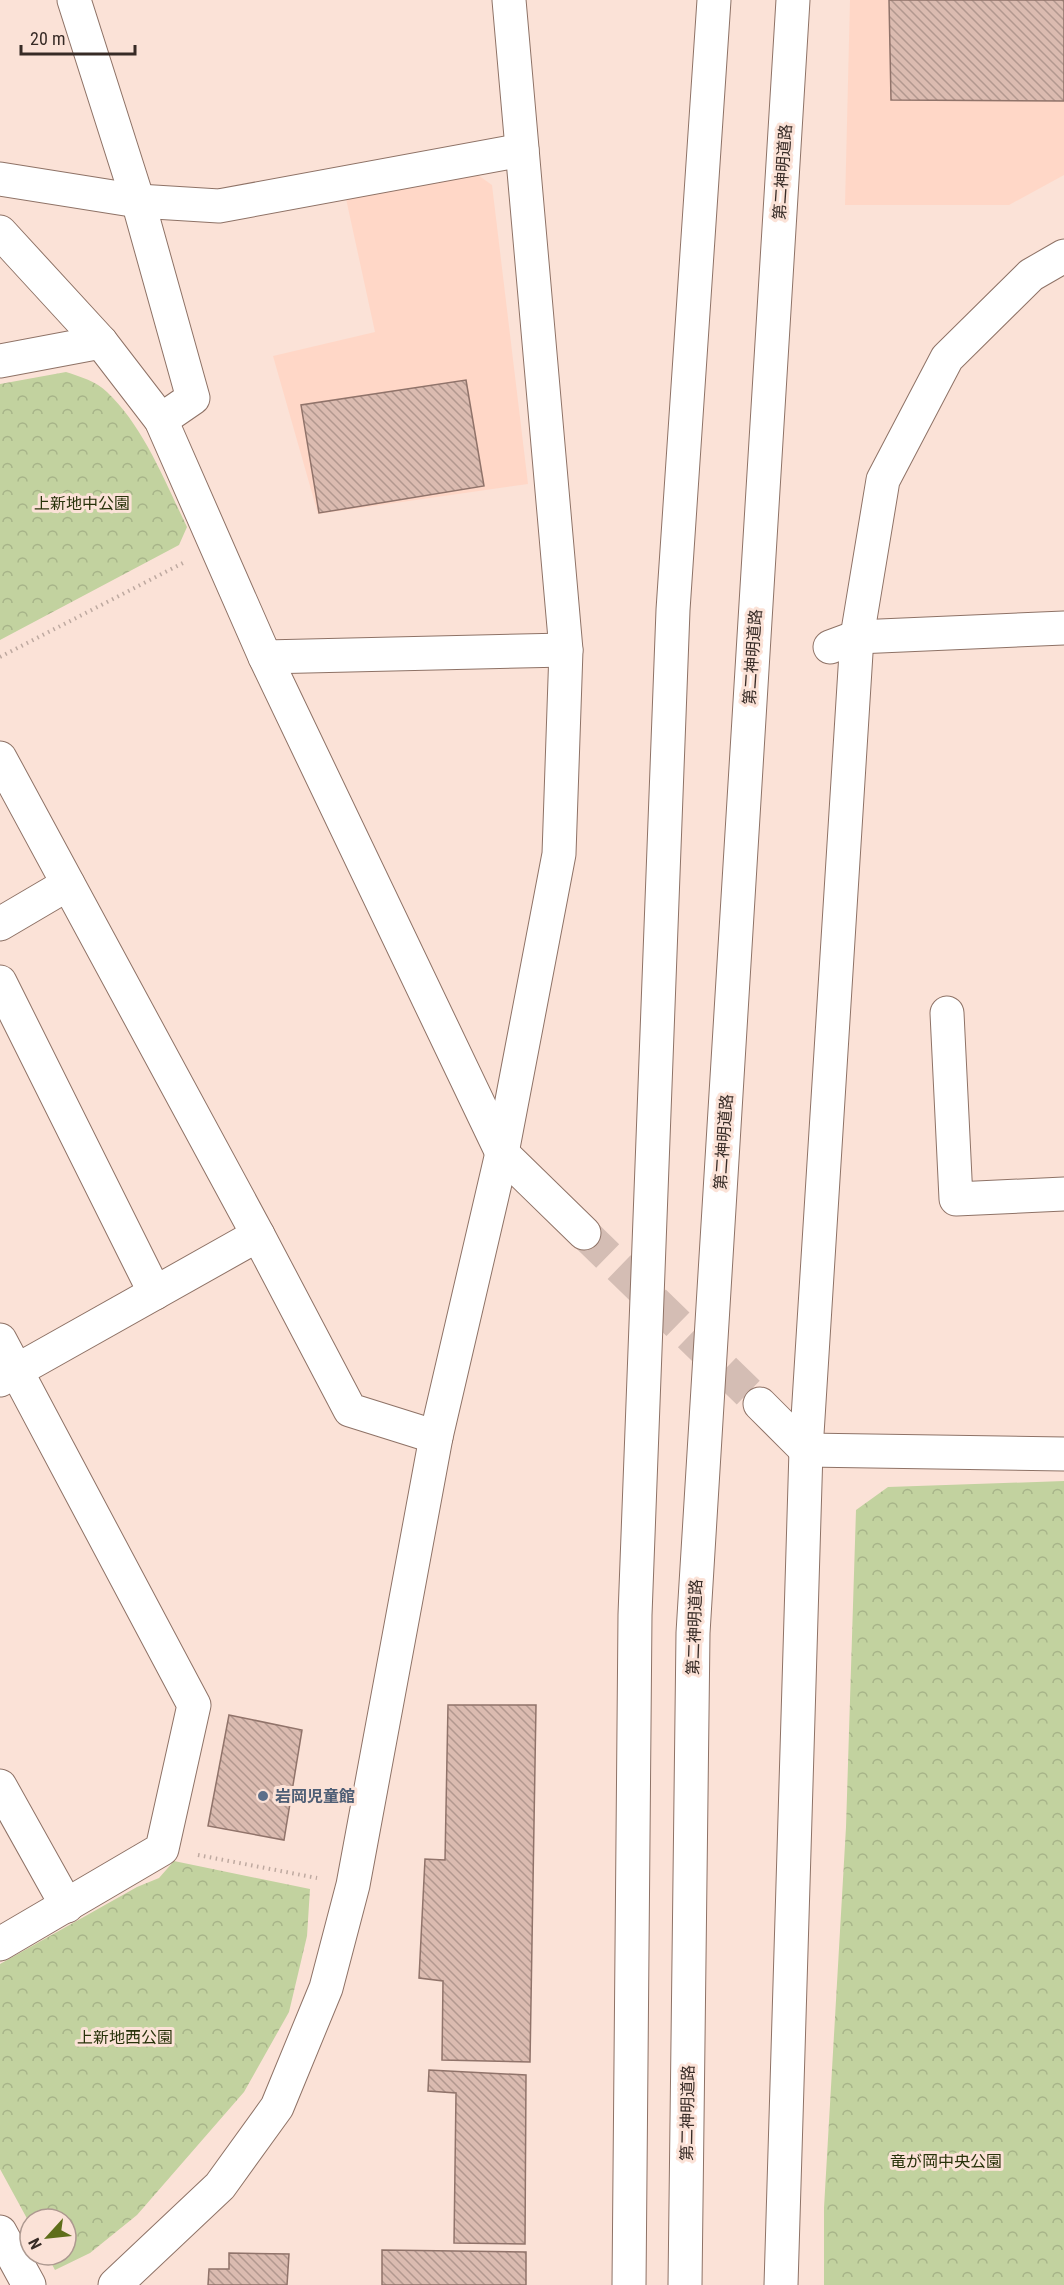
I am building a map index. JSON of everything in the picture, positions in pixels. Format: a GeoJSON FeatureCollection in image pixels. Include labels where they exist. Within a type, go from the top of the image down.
{"type":"FeatureCollection","features":[{"type":"Feature","properties":{"kind":"main road"},"geometry":{"type":"LineString","coordinates":[[74,0],[138,201],[193,398],[161,420]]}},
{"type":"Feature","properties":{"kind":"main road"},"geometry":{"type":"LineString","coordinates":[[115,2285],[220,2186],[277,2107],[326,1988],[353,1885],[436,1437],[502,1153],[559,854],[566,650],[509,0]]}},
{"type":"Feature","properties":{"kind":"main road"},"geometry":{"type":"LineString","coordinates":[[629,2285],[635,1615],[673,610],[714,0]]}},
{"type":"Feature","properties":{"kind":"main road","name":"第二神明道路"},"geometry":{"type":"LineString","coordinates":[[685,2285],[693,1633],[793,0]]}},
{"type":"Feature","properties":{"kind":"main road"},"geometry":{"type":"LineString","coordinates":[[0,179],[138,201],[219,206],[522,150]]}},
{"type":"Feature","properties":{"kind":"main road"},"geometry":{"type":"LineString","coordinates":[[0,232],[101,342],[161,420],[265,657],[502,1153],[584,1233]]}},
{"type":"Feature","properties":{"kind":"main road"},"geometry":{"type":"LineString","coordinates":[[781,2285],[806,1450],[844,642],[883,480],[947,358],[1031,275],[1064,256]]}},
{"type":"Feature","properties":{"kind":"main road"},"geometry":{"type":"LineString","coordinates":[[0,361],[101,342]]}},
{"type":"Feature","properties":{"kind":"main road"},"geometry":{"type":"LineString","coordinates":[[844,642],[1064,628]]}},
{"type":"Feature","properties":{"kind":"main road"},"geometry":{"type":"LineString","coordinates":[[265,657],[566,650]]}},
{"type":"Feature","properties":{"kind":"main road"},"geometry":{"type":"LineString","coordinates":[[0,758],[350,1410],[436,1437]]}},
{"type":"Feature","properties":{"kind":"main road"},"geometry":{"type":"LineString","coordinates":[[0,924],[68,884]]}},
{"type":"Feature","properties":{"kind":"main road"},"geometry":{"type":"LineString","coordinates":[[0,982],[155,1293]]}},
{"type":"Feature","properties":{"kind":"main road"},"geometry":{"type":"LineString","coordinates":[[947,1012],[956,1199],[1064,1194]]}},
{"type":"Feature","properties":{"kind":"main road"},"geometry":{"type":"LineString","coordinates":[[8,1376],[258,1235]]}},
{"type":"Feature","properties":{"kind":"main road"},"geometry":{"type":"LineString","coordinates":[[0,1340],[8,1376],[194,1705],[162,1848],[0,1944]]}},
{"type":"Feature","properties":{"kind":"main road"},"geometry":{"type":"LineString","coordinates":[[760,1404],[806,1450],[1064,1454]]}},
{"type":"Feature","properties":{"kind":"main road"},"geometry":{"type":"LineString","coordinates":[[0,1786],[67,1906]]}},
{"type":"Feature","properties":{"kind":"main road"},"geometry":{"type":"LineString","coordinates":[[0,2232],[29,2285]]}},
{"type":"Feature","properties":{"kind":"path"},"geometry":{"type":"LineString","coordinates":[[0,657],[216,546]]}},
{"type":"Feature","properties":{"kind":"path"},"geometry":{"type":"LineString","coordinates":[[162,1848],[353,1885]]}},
{"type":"Feature","properties":{"kind":"shaded area"},"geometry":{"type":"Polygon","coordinates":[[[850,0],[1064,0],[1064,175],[1009,205],[845,205],[850,0]]]}},
{"type":"Feature","properties":{"kind":"shaded area"},"geometry":{"type":"Polygon","coordinates":[[[468,168],[492,185],[528,484],[318,514],[273,356],[375,332],[345,194],[468,168]]]}},
{"type":"Feature","properties":{"kind":"green space","name":"上新地中公園"},"geometry":{"type":"Polygon","coordinates":[[[66,372],[98,385],[120,406],[153,456],[187,527],[179,545],[0,640],[0,384],[66,372]]]}},
{"type":"Feature","properties":{"kind":"green space","name":"竜が岡中央公園"},"geometry":{"type":"Polygon","coordinates":[[[1064,1481],[1064,2285],[824,2285],[824,2208],[846,1827],[856,1510],[888,1487],[1064,1481]]]}},
{"type":"Feature","properties":{"kind":"green space","name":"上新地西公園"},"geometry":{"type":"Polygon","coordinates":[[[174,1861],[310,1889],[307,1936],[289,2012],[244,2092],[137,2215],[90,2253],[78,2259],[78,2207],[21,2207],[0,2169],[0,1964],[137,1887],[159,1878],[174,1861]]]}},
{"type":"Feature","properties":{"kind":"building"},"geometry":{"type":"Polygon","coordinates":[[[889,0],[1064,0],[1064,101],[891,100],[889,0]]]}},
{"type":"Feature","properties":{"kind":"building"},"geometry":{"type":"Polygon","coordinates":[[[466,380],[484,486],[319,513],[301,405],[466,380]]]}},
{"type":"Feature","properties":{"kind":"building"},"geometry":{"type":"Polygon","coordinates":[[[448,1705],[536,1705],[530,2062],[442,2060],[443,1981],[419,1978],[425,1859],[445,1860],[448,1705]]]}},
{"type":"Feature","properties":{"kind":"building"},"geometry":{"type":"Polygon","coordinates":[[[229,1715],[302,1730],[284,1840],[208,1826],[229,1715]]]}},
{"type":"Feature","properties":{"kind":"building"},"geometry":{"type":"Polygon","coordinates":[[[429,2070],[526,2075],[525,2244],[454,2243],[456,2093],[428,2091],[429,2070]]]}},
{"type":"Feature","properties":{"kind":"building"},"geometry":{"type":"Polygon","coordinates":[[[382,2250],[526,2252],[526,2285],[382,2285],[382,2250]]]}},
{"type":"Feature","properties":{"kind":"building"},"geometry":{"type":"Polygon","coordinates":[[[229,2253],[289,2254],[287,2285],[208,2285],[209,2269],[229,2269],[229,2253]]]}},
{"type":"Feature","properties":{"kind":"tunnel"},"geometry":{"type":"LineString","coordinates":[[584,1233],[760,1404]]}},
{"type":"Feature","properties":{"kind":"place","name":"岩岡児童館"},"geometry":{"type":"Point","coordinates":[263,1796]}}]}
